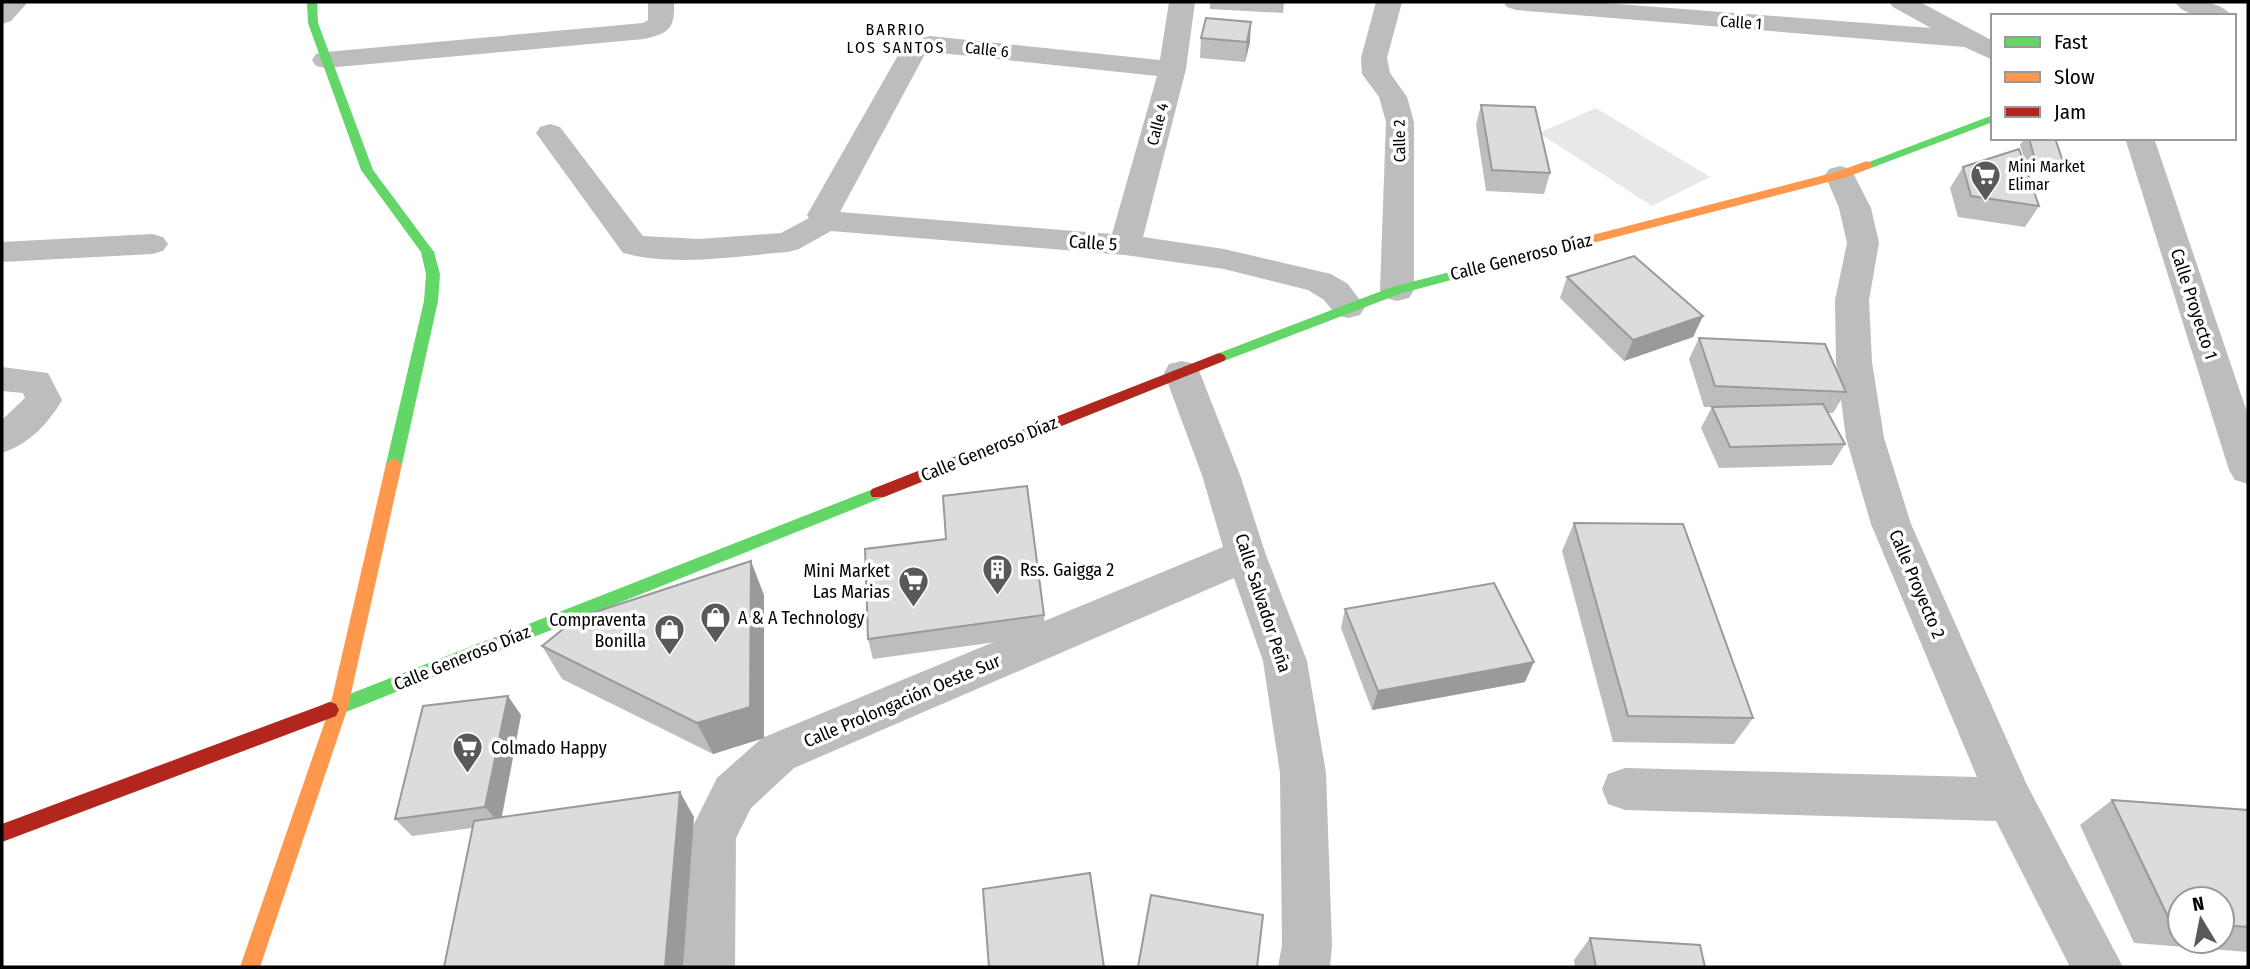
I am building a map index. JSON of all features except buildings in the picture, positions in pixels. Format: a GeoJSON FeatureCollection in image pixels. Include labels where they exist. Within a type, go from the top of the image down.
{"type":"FeatureCollection","features":[{"type":"Feature","properties":{"kind":"street"},"geometry":{"type":"LineString","coordinates":[[2,16],[15,2]]}},
{"type":"Feature","properties":{"kind":"street"},"geometry":{"type":"LineString","coordinates":[[250,967],[339,707],[431,302],[433,274],[427,252],[367,170],[313,23],[312,2]]}},
{"type":"Feature","properties":{"kind":"street"},"geometry":{"type":"LineString","coordinates":[[326,60],[644,32],[656,28],[661,21],[661,2]]}},
{"type":"Feature","properties":{"kind":"street","name":"Calle 4"},"geometry":{"type":"LineString","coordinates":[[1125,245],[1172,69],[1182,2]]}},
{"type":"Feature","properties":{"kind":"street","name":"Calle 2"},"geometry":{"type":"LineString","coordinates":[[1389,2],[1374,58],[1376,74],[1393,97],[1400,122],[1397,289]]}},
{"type":"Feature","properties":{"kind":"street","name":"Calle 1"},"geometry":{"type":"LineString","coordinates":[[1516,2],[1622,8],[1966,39]]}},
{"type":"Feature","properties":{"kind":"street"},"geometry":{"type":"LineString","coordinates":[[1902,2],[1991,51]]}},
{"type":"Feature","properties":{"kind":"street"},"geometry":{"type":"LineString","coordinates":[[2188,2],[2216,14]]}},
{"type":"Feature","properties":{"kind":"street","name":"Calle 6"},"geometry":{"type":"LineString","coordinates":[[826,221],[823,215],[919,45],[1172,69]]}},
{"type":"Feature","properties":{"kind":"street","name":"Calle Generoso Díaz"},"geometry":{"type":"LineString","coordinates":[[2,833],[339,707],[1397,289],[1840,175],[1991,119]]}},
{"type":"Feature","properties":{"kind":"street"},"geometry":{"type":"LineString","coordinates":[[550,133],[634,246],[699,249],[788,242],[826,221]]}},
{"type":"Feature","properties":{"kind":"street","name":"Calle Proyecto 1"},"geometry":{"type":"LineString","coordinates":[[2140,140],[2248,470]]}},
{"type":"Feature","properties":{"kind":"street","name":"Calle Proyecto 2"},"geometry":{"type":"LineString","coordinates":[[1840,175],[1855,208],[1863,243],[1852,300],[1854,362],[1865,438],[1891,524],[2010,800],[2097,967]]}},
{"type":"Feature","properties":{"kind":"street","name":"Calle 5"},"geometry":{"type":"LineString","coordinates":[[826,221],[1125,245],[1224,259],[1319,282],[1336,292],[1348,307]]}},
{"type":"Feature","properties":{"kind":"street"},"geometry":{"type":"LineString","coordinates":[[2,252],[152,244]]}},
{"type":"Feature","properties":{"kind":"street","name":"Calle Salvador Peña"},"geometry":{"type":"LineString","coordinates":[[1182,373],[1221,475],[1246,555],[1286,662],[1303,773],[1307,945],[1304,967]]}},
{"type":"Feature","properties":{"kind":"street"},"geometry":{"type":"LineString","coordinates":[[2,379],[35,383],[44,400],[28,419],[2,439]]}},
{"type":"Feature","properties":{"kind":"street","name":"Calle Prolongación Oeste Sur"},"geometry":{"type":"LineString","coordinates":[[709,967],[712,836],[734,793],[778,753],[1246,555]]}},
{"type":"Feature","properties":{"kind":"street"},"geometry":{"type":"LineString","coordinates":[[1625,789],[2010,800]]}},
{"type":"Feature","properties":{"kind":"shaded area"},"geometry":{"type":"Polygon","coordinates":[[[1596,108],[1710,177],[1652,206],[1539,133],[1596,108]]]}},
{"type":"Feature","properties":{"kind":"traffic: fast"},"geometry":{"type":"LineString","coordinates":[[312,2],[313,23],[367,170],[427,252],[433,274],[431,301],[394,464]]}},
{"type":"Feature","properties":{"kind":"traffic: fast"},"geometry":{"type":"LineString","coordinates":[[1867,165],[1991,119]]}},
{"type":"Feature","properties":{"kind":"traffic: fast"},"geometry":{"type":"LineString","coordinates":[[1219,358],[1397,290],[1473,270]]}},
{"type":"Feature","properties":{"kind":"traffic: fast"},"geometry":{"type":"LineString","coordinates":[[330,710],[878,493]]}},
{"type":"Feature","properties":{"kind":"traffic: slow"},"geometry":{"type":"LineString","coordinates":[[1473,270],[1840,175],[1867,165]]}},
{"type":"Feature","properties":{"kind":"traffic: slow"},"geometry":{"type":"LineString","coordinates":[[250,967],[339,707],[394,464]]}},
{"type":"Feature","properties":{"kind":"traffic: jam"},"geometry":{"type":"LineString","coordinates":[[878,493],[1219,358]]}},
{"type":"Feature","properties":{"kind":"traffic: jam"},"geometry":{"type":"LineString","coordinates":[[2,833],[330,710]]}},
{"type":"Feature","properties":{"kind":"place","name":"Mini Market Elimar"},"geometry":{"type":"Point","coordinates":[1985,202]}},
{"type":"Feature","properties":{"kind":"place","name":"Rss. Gaigga 2"},"geometry":{"type":"Point","coordinates":[997,597]}},
{"type":"Feature","properties":{"kind":"place","name":"Mini Market Las Marias"},"geometry":{"type":"Point","coordinates":[913,608]}},
{"type":"Feature","properties":{"kind":"place","name":"A & A Technology"},"geometry":{"type":"Point","coordinates":[715,645]}},
{"type":"Feature","properties":{"kind":"place","name":"Compraventa Bonilla"},"geometry":{"type":"Point","coordinates":[669,657]}},
{"type":"Feature","properties":{"kind":"place","name":"Colmado Happy"},"geometry":{"type":"Point","coordinates":[468,775]}},
{"type":"Feature","properties":{"kind":"district","name":"BARRIO LOS SANTOS"},"geometry":{"type":"Point","coordinates":[896,38]}}]}
